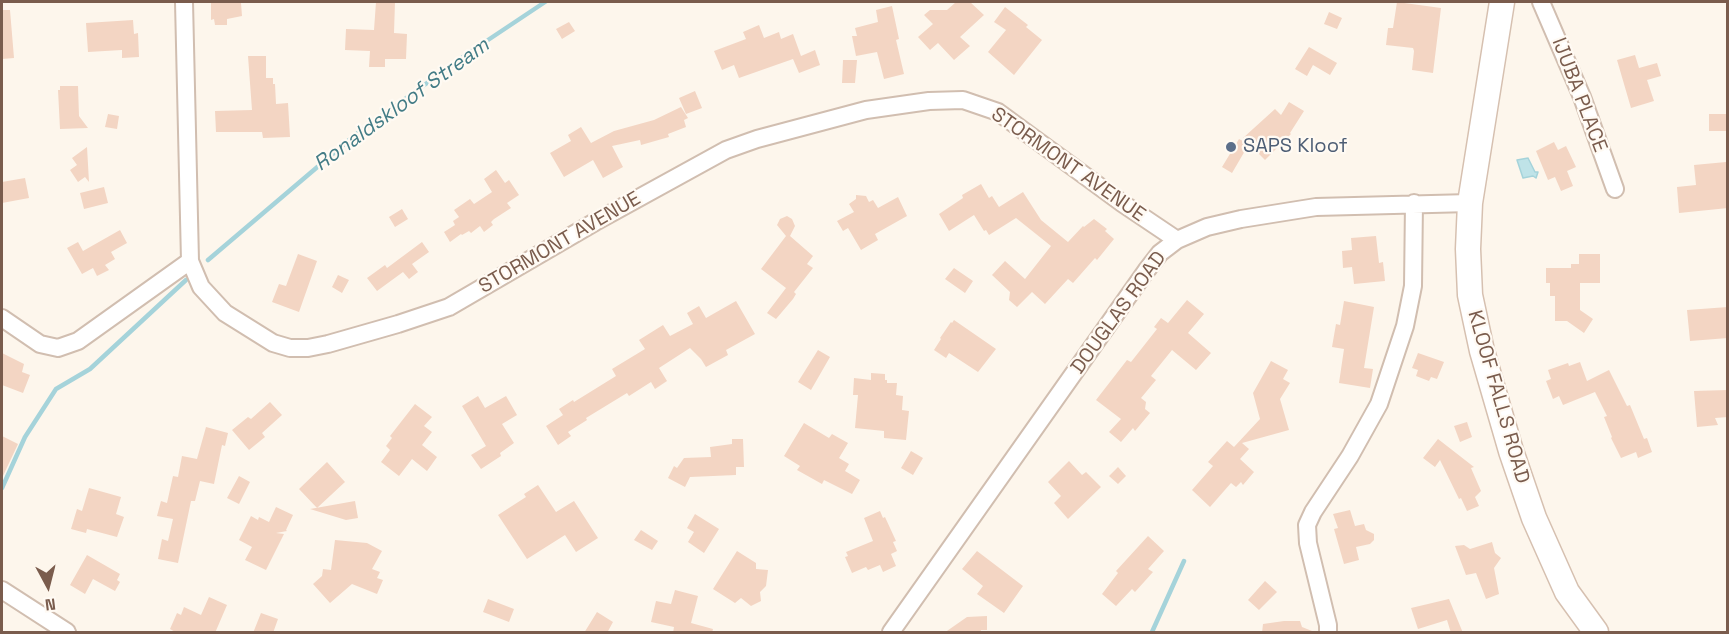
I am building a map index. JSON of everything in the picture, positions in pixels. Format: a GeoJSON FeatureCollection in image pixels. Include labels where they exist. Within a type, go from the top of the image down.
{"type":"FeatureCollection","features":[{"type":"Feature","properties":{"kind":"main road","name":"KLOOF FALLS ROAD"},"geometry":{"type":"LineString","coordinates":[[1502,2],[1470,203],[1468,249],[1470,295],[1482,351],[1510,451],[1534,518],[1567,592],[1596,633]]}},
{"type":"Feature","properties":{"kind":"street","name":"STORMONT AVENUE"},"geometry":{"type":"LineString","coordinates":[[184,2],[190,261],[201,287],[225,313],[273,343],[290,348],[308,348],[328,344],[449,307],[595,222],[726,150],[757,139],[866,110],[928,100],[963,100],[998,112],[1122,203],[1177,240]]}},
{"type":"Feature","properties":{"kind":"street","name":"IJUBA PLACE"},"geometry":{"type":"LineString","coordinates":[[1541,2],[1582,97],[1615,189]]}},
{"type":"Feature","properties":{"kind":"street"},"geometry":{"type":"LineString","coordinates":[[1328,633],[1308,543],[1307,525],[1379,404],[1405,326],[1413,286],[1414,203]]}},
{"type":"Feature","properties":{"kind":"street","name":"DOUGLAS ROAD"},"geometry":{"type":"LineString","coordinates":[[891,633],[1146,271],[1160,253],[1177,240],[1207,226],[1317,207],[1470,203]]}},
{"type":"Feature","properties":{"kind":"street"},"geometry":{"type":"LineString","coordinates":[[2,318],[40,344],[58,348],[78,341],[190,261]]}},
{"type":"Feature","properties":{"kind":"street"},"geometry":{"type":"LineString","coordinates":[[2,590],[67,633]]}},
{"type":"Feature","properties":{"kind":"water"},"geometry":{"type":"Polygon","coordinates":[[[1528,158],[1535,172],[1538,172],[1536,178],[1533,176],[1523,178],[1517,160],[1528,158]]]}},
{"type":"Feature","properties":{"kind":"building"},"geometry":{"type":"Polygon","coordinates":[[[211,2],[241,3],[242,16],[227,19],[227,25],[215,25],[214,19],[211,20],[211,2]]]}},
{"type":"Feature","properties":{"kind":"building"},"geometry":{"type":"Polygon","coordinates":[[[376,2],[395,2],[394,33],[407,34],[406,59],[385,59],[385,67],[369,67],[370,51],[345,50],[346,29],[374,30],[376,2]]]}},
{"type":"Feature","properties":{"kind":"building"},"geometry":{"type":"Polygon","coordinates":[[[956,2],[970,2],[984,15],[960,37],[970,46],[954,60],[938,43],[930,50],[918,37],[933,24],[924,15],[930,10],[947,10],[956,2]]]}},
{"type":"Feature","properties":{"kind":"building"},"geometry":{"type":"Polygon","coordinates":[[[1397,2],[1441,8],[1433,73],[1412,70],[1413,48],[1386,45],[1388,28],[1393,28],[1397,2]]]}},
{"type":"Feature","properties":{"kind":"building"},"geometry":{"type":"Polygon","coordinates":[[[892,6],[899,39],[896,40],[904,74],[884,79],[877,52],[856,56],[852,36],[857,36],[855,28],[878,22],[876,10],[892,6]]]}},
{"type":"Feature","properties":{"kind":"building"},"geometry":{"type":"Polygon","coordinates":[[[1005,7],[1028,25],[1026,27],[1042,40],[1014,75],[988,52],[1006,30],[994,22],[1005,7]]]}},
{"type":"Feature","properties":{"kind":"building"},"geometry":{"type":"Polygon","coordinates":[[[2,10],[10,10],[14,58],[2,59],[2,10]]]}},
{"type":"Feature","properties":{"kind":"building"},"geometry":{"type":"Polygon","coordinates":[[[1329,12],[1342,18],[1337,29],[1324,24],[1329,12]]]}},
{"type":"Feature","properties":{"kind":"building"},"geometry":{"type":"Polygon","coordinates":[[[133,20],[134,34],[138,33],[139,57],[122,58],[122,50],[88,52],[86,23],[133,20]]]}},
{"type":"Feature","properties":{"kind":"building"},"geometry":{"type":"Polygon","coordinates":[[[569,22],[575,31],[562,39],[556,29],[569,22]]]}},
{"type":"Feature","properties":{"kind":"building"},"geometry":{"type":"Polygon","coordinates":[[[759,25],[764,38],[779,32],[781,39],[793,34],[801,56],[815,50],[820,65],[799,73],[793,59],[739,78],[734,65],[722,70],[714,51],[746,39],[743,32],[759,25]]]}},
{"type":"Feature","properties":{"kind":"building"},"geometry":{"type":"Polygon","coordinates":[[[1309,47],[1337,63],[1330,75],[1313,65],[1307,76],[1295,69],[1309,47]]]}},
{"type":"Feature","properties":{"kind":"building"},"geometry":{"type":"Polygon","coordinates":[[[1635,55],[1639,68],[1657,63],[1661,76],[1647,80],[1654,101],[1631,108],[1617,60],[1635,55]]]}},
{"type":"Feature","properties":{"kind":"building"},"geometry":{"type":"Polygon","coordinates":[[[248,56],[266,56],[266,78],[273,78],[276,104],[288,103],[290,137],[263,138],[262,132],[216,132],[215,111],[252,110],[248,56]]]}},
{"type":"Feature","properties":{"kind":"building"},"geometry":{"type":"Polygon","coordinates":[[[843,60],[857,60],[855,83],[842,83],[843,60]]]}},
{"type":"Feature","properties":{"kind":"building"},"geometry":{"type":"Polygon","coordinates":[[[60,86],[78,86],[79,116],[88,128],[60,129],[58,90],[60,86]]]}},
{"type":"Feature","properties":{"kind":"building"},"geometry":{"type":"Polygon","coordinates":[[[695,91],[702,108],[686,114],[679,98],[695,91]]]}},
{"type":"Feature","properties":{"kind":"building"},"geometry":{"type":"Polygon","coordinates":[[[1289,102],[1304,111],[1291,134],[1265,160],[1243,138],[1275,109],[1281,115],[1289,102]]]}},
{"type":"Feature","properties":{"kind":"building"},"geometry":{"type":"Polygon","coordinates":[[[681,107],[688,118],[684,120],[686,127],[668,134],[669,137],[641,145],[640,140],[612,146],[623,167],[603,178],[593,160],[564,177],[550,153],[571,141],[568,135],[581,127],[591,143],[614,131],[654,120],[681,107]]]}},
{"type":"Feature","properties":{"kind":"building"},"geometry":{"type":"Polygon","coordinates":[[[108,114],[119,116],[117,129],[105,127],[108,114]]]}},
{"type":"Feature","properties":{"kind":"building"},"geometry":{"type":"Polygon","coordinates":[[[1709,114],[1728,114],[1728,131],[1709,131],[1709,114]]]}},
{"type":"Feature","properties":{"kind":"building"},"geometry":{"type":"Polygon","coordinates":[[[1239,139],[1249,144],[1232,173],[1222,167],[1239,139]]]}},
{"type":"Feature","properties":{"kind":"building"},"geometry":{"type":"Polygon","coordinates":[[[1554,142],[1558,150],[1566,146],[1576,167],[1567,171],[1573,186],[1561,191],[1555,177],[1548,180],[1536,151],[1554,142]]]}},
{"type":"Feature","properties":{"kind":"building"},"geometry":{"type":"Polygon","coordinates":[[[87,147],[89,182],[85,177],[78,182],[70,170],[77,165],[72,158],[87,147]]]}},
{"type":"Feature","properties":{"kind":"building"},"geometry":{"type":"Polygon","coordinates":[[[1726,162],[1728,208],[1679,213],[1677,187],[1696,185],[1694,165],[1726,162]]]}},
{"type":"Feature","properties":{"kind":"building"},"geometry":{"type":"Polygon","coordinates":[[[496,170],[505,183],[509,180],[519,195],[507,203],[511,208],[494,219],[491,222],[493,225],[484,232],[480,226],[471,233],[469,231],[461,234],[450,242],[444,232],[455,225],[453,221],[459,217],[454,210],[470,199],[474,204],[492,192],[484,179],[496,170]]]}},
{"type":"Feature","properties":{"kind":"building"},"geometry":{"type":"Polygon","coordinates":[[[25,178],[29,198],[2,203],[2,182],[25,178]]]}},
{"type":"Feature","properties":{"kind":"building"},"geometry":{"type":"Polygon","coordinates":[[[981,184],[989,198],[992,196],[999,207],[1023,192],[1041,220],[1068,242],[1083,226],[1094,219],[1107,229],[1105,231],[1114,239],[1097,260],[1095,258],[1073,283],[1068,279],[1045,304],[1032,292],[1017,307],[1009,300],[1010,292],[992,275],[1005,261],[1025,279],[1051,246],[1016,218],[989,235],[974,215],[949,231],[939,214],[963,198],[962,195],[981,184]]]}},
{"type":"Feature","properties":{"kind":"building"},"geometry":{"type":"Polygon","coordinates":[[[104,187],[108,203],[84,209],[80,193],[104,187]]]}},
{"type":"Feature","properties":{"kind":"building"},"geometry":{"type":"Polygon","coordinates":[[[856,195],[866,196],[869,202],[873,200],[878,208],[898,197],[907,216],[875,234],[878,240],[861,250],[848,228],[843,231],[837,221],[854,212],[849,204],[856,199],[856,195]]]}},
{"type":"Feature","properties":{"kind":"building"},"geometry":{"type":"Polygon","coordinates":[[[402,209],[408,219],[395,227],[389,217],[402,209]]]}},
{"type":"Feature","properties":{"kind":"building"},"geometry":{"type":"Polygon","coordinates":[[[787,216],[792,219],[795,226],[790,236],[813,256],[807,264],[813,268],[794,292],[796,294],[793,299],[776,319],[767,313],[786,288],[761,269],[786,236],[777,225],[780,219],[787,216]]]}},
{"type":"Feature","properties":{"kind":"building"},"geometry":{"type":"Polygon","coordinates":[[[120,230],[127,243],[111,252],[115,259],[105,265],[109,270],[97,276],[93,268],[82,274],[67,248],[78,242],[83,251],[120,230]]]}},
{"type":"Feature","properties":{"kind":"building"},"geometry":{"type":"Polygon","coordinates":[[[1376,236],[1379,263],[1383,262],[1385,281],[1354,284],[1352,267],[1343,268],[1342,251],[1352,250],[1351,238],[1376,236]]]}},
{"type":"Feature","properties":{"kind":"building"},"geometry":{"type":"Polygon","coordinates":[[[422,242],[429,252],[412,264],[418,272],[409,279],[403,272],[377,291],[367,278],[385,265],[387,268],[422,242]]]}},
{"type":"Feature","properties":{"kind":"building"},"geometry":{"type":"Polygon","coordinates":[[[298,254],[317,261],[299,312],[272,302],[279,284],[286,286],[298,254]]]}},
{"type":"Feature","properties":{"kind":"building"},"geometry":{"type":"Polygon","coordinates":[[[1579,254],[1600,254],[1600,283],[1580,283],[1580,310],[1593,319],[1584,333],[1567,321],[1555,321],[1555,296],[1550,296],[1550,283],[1546,283],[1546,268],[1571,268],[1571,264],[1579,264],[1579,254]]]}},
{"type":"Feature","properties":{"kind":"building"},"geometry":{"type":"Polygon","coordinates":[[[954,268],[973,281],[965,293],[945,279],[954,268]]]}},
{"type":"Feature","properties":{"kind":"building"},"geometry":{"type":"Polygon","coordinates":[[[338,275],[349,280],[342,293],[332,287],[338,275]]]}},
{"type":"Feature","properties":{"kind":"building"},"geometry":{"type":"Polygon","coordinates":[[[1187,300],[1204,314],[1188,333],[1211,353],[1196,370],[1172,350],[1151,376],[1156,380],[1141,398],[1146,402],[1145,409],[1150,413],[1135,431],[1133,428],[1121,442],[1109,432],[1121,419],[1096,400],[1127,360],[1131,362],[1157,329],[1154,327],[1161,318],[1168,323],[1187,300]]]}},
{"type":"Feature","properties":{"kind":"building"},"geometry":{"type":"Polygon","coordinates":[[[736,301],[755,334],[726,350],[728,355],[706,367],[690,348],[659,368],[667,381],[655,389],[651,382],[629,396],[627,393],[586,418],[587,420],[568,432],[571,436],[558,445],[546,426],[563,415],[559,409],[616,376],[612,369],[645,349],[639,340],[663,325],[670,336],[693,324],[687,313],[699,306],[706,318],[736,301]]]}},
{"type":"Feature","properties":{"kind":"building"},"geometry":{"type":"Polygon","coordinates":[[[1344,301],[1374,307],[1364,368],[1373,369],[1370,388],[1339,383],[1344,349],[1332,347],[1336,324],[1340,325],[1344,301]]]}},
{"type":"Feature","properties":{"kind":"building"},"geometry":{"type":"Polygon","coordinates":[[[1728,307],[1728,338],[1690,341],[1687,310],[1728,307]]]}},
{"type":"Feature","properties":{"kind":"building"},"geometry":{"type":"Polygon","coordinates":[[[954,320],[996,349],[978,372],[949,353],[946,358],[934,350],[954,320]]]}},
{"type":"Feature","properties":{"kind":"building"},"geometry":{"type":"Polygon","coordinates":[[[818,350],[830,357],[811,390],[798,382],[818,350]]]}},
{"type":"Feature","properties":{"kind":"building"},"geometry":{"type":"Polygon","coordinates":[[[2,353],[24,364],[22,372],[30,375],[23,393],[2,385],[2,353]]]}},
{"type":"Feature","properties":{"kind":"building"},"geometry":{"type":"Polygon","coordinates":[[[1418,353],[1444,362],[1437,379],[1431,377],[1429,381],[1416,376],[1418,370],[1412,368],[1418,353]]]}},
{"type":"Feature","properties":{"kind":"building"},"geometry":{"type":"Polygon","coordinates":[[[1271,361],[1288,370],[1283,379],[1290,383],[1280,399],[1289,430],[1242,443],[1249,449],[1240,459],[1254,472],[1243,485],[1241,482],[1236,487],[1231,483],[1210,507],[1192,490],[1213,466],[1208,462],[1227,441],[1234,447],[1260,419],[1253,393],[1271,361]]]}},
{"type":"Feature","properties":{"kind":"building"},"geometry":{"type":"Polygon","coordinates":[[[1580,362],[1587,381],[1609,370],[1627,406],[1630,405],[1652,452],[1638,458],[1636,452],[1621,458],[1604,417],[1607,416],[1595,392],[1563,405],[1559,396],[1553,399],[1546,381],[1551,379],[1548,370],[1568,363],[1569,366],[1580,362]]]}},
{"type":"Feature","properties":{"kind":"building"},"geometry":{"type":"Polygon","coordinates":[[[871,373],[885,374],[887,383],[897,383],[896,395],[903,396],[902,410],[909,411],[906,440],[884,438],[884,431],[855,428],[858,395],[853,395],[854,378],[871,380],[871,373]]]}},
{"type":"Feature","properties":{"kind":"building"},"geometry":{"type":"Polygon","coordinates":[[[1728,390],[1728,417],[1715,418],[1718,425],[1697,427],[1694,391],[1728,390]]]}},
{"type":"Feature","properties":{"kind":"building"},"geometry":{"type":"Polygon","coordinates":[[[478,396],[485,408],[506,396],[517,415],[502,424],[514,443],[500,453],[501,456],[481,469],[471,455],[486,446],[462,406],[478,396]]]}},
{"type":"Feature","properties":{"kind":"building"},"geometry":{"type":"Polygon","coordinates":[[[270,402],[282,415],[262,433],[265,437],[249,450],[232,430],[248,417],[251,419],[270,402]]]}},
{"type":"Feature","properties":{"kind":"building"},"geometry":{"type":"Polygon","coordinates":[[[415,404],[432,417],[424,426],[432,432],[422,445],[437,457],[427,471],[412,459],[399,476],[381,462],[390,450],[386,446],[392,438],[390,436],[415,404]]]}},
{"type":"Feature","properties":{"kind":"building"},"geometry":{"type":"Polygon","coordinates":[[[1467,422],[1472,437],[1460,442],[1454,426],[1467,422]]]}},
{"type":"Feature","properties":{"kind":"building"},"geometry":{"type":"Polygon","coordinates":[[[804,423],[829,438],[832,434],[848,443],[839,458],[849,464],[845,471],[860,480],[852,494],[824,480],[822,484],[797,470],[800,466],[784,456],[804,423]]]}},
{"type":"Feature","properties":{"kind":"building"},"geometry":{"type":"Polygon","coordinates":[[[206,427],[228,433],[225,446],[222,445],[214,484],[200,481],[195,501],[191,501],[178,563],[158,559],[162,539],[168,541],[173,519],[157,516],[161,501],[167,503],[173,476],[178,477],[182,456],[197,459],[206,427]]]}},
{"type":"Feature","properties":{"kind":"building"},"geometry":{"type":"Polygon","coordinates":[[[2,436],[18,444],[2,478],[2,436]]]}},
{"type":"Feature","properties":{"kind":"building"},"geometry":{"type":"Polygon","coordinates":[[[732,439],[743,439],[744,467],[736,467],[736,475],[690,477],[685,487],[668,478],[674,466],[677,468],[684,458],[711,457],[710,447],[732,444],[732,439]]]}},
{"type":"Feature","properties":{"kind":"building"},"geometry":{"type":"Polygon","coordinates":[[[1438,439],[1474,467],[1471,468],[1481,491],[1475,497],[1479,506],[1467,511],[1440,460],[1435,467],[1423,458],[1438,439]]]}},
{"type":"Feature","properties":{"kind":"building"},"geometry":{"type":"Polygon","coordinates":[[[911,451],[923,458],[913,475],[901,468],[911,451]]]}},
{"type":"Feature","properties":{"kind":"building"},"geometry":{"type":"Polygon","coordinates":[[[1069,461],[1082,475],[1086,472],[1101,487],[1068,519],[1054,503],[1061,496],[1048,482],[1069,461]]]}},
{"type":"Feature","properties":{"kind":"building"},"geometry":{"type":"Polygon","coordinates":[[[327,462],[345,482],[317,508],[299,489],[327,462]]]}},
{"type":"Feature","properties":{"kind":"building"},"geometry":{"type":"Polygon","coordinates":[[[1118,467],[1126,476],[1118,484],[1109,476],[1118,467]]]}},
{"type":"Feature","properties":{"kind":"building"},"geometry":{"type":"Polygon","coordinates":[[[239,476],[250,482],[239,504],[227,498],[239,476]]]}},
{"type":"Feature","properties":{"kind":"building"},"geometry":{"type":"Polygon","coordinates":[[[538,485],[556,512],[574,501],[598,538],[576,552],[565,535],[527,559],[498,515],[526,497],[524,494],[538,485]]]}},
{"type":"Feature","properties":{"kind":"building"},"geometry":{"type":"Polygon","coordinates":[[[89,488],[121,497],[116,514],[124,517],[117,537],[87,529],[86,533],[71,529],[77,509],[82,511],[89,488]]]}},
{"type":"Feature","properties":{"kind":"building"},"geometry":{"type":"Polygon","coordinates":[[[355,501],[358,518],[346,520],[310,509],[355,501]]]}},
{"type":"Feature","properties":{"kind":"building"},"geometry":{"type":"Polygon","coordinates":[[[276,507],[293,515],[287,531],[276,533],[284,534],[266,570],[245,560],[252,547],[239,540],[251,516],[269,522],[276,507]]]}},
{"type":"Feature","properties":{"kind":"building"},"geometry":{"type":"Polygon","coordinates":[[[1350,510],[1355,526],[1364,524],[1366,530],[1374,534],[1374,540],[1370,544],[1356,547],[1359,560],[1344,564],[1334,529],[1338,528],[1333,514],[1350,510]]]}},
{"type":"Feature","properties":{"kind":"building"},"geometry":{"type":"Polygon","coordinates":[[[880,511],[896,541],[893,542],[897,551],[891,554],[896,566],[883,572],[880,565],[868,570],[866,567],[852,573],[845,557],[848,556],[846,552],[873,541],[864,518],[880,511]]]}},
{"type":"Feature","properties":{"kind":"building"},"geometry":{"type":"Polygon","coordinates":[[[695,514],[719,529],[704,553],[688,542],[694,532],[687,528],[695,514]]]}},
{"type":"Feature","properties":{"kind":"building"},"geometry":{"type":"Polygon","coordinates":[[[641,530],[658,541],[652,550],[634,540],[641,530]]]}},
{"type":"Feature","properties":{"kind":"building"},"geometry":{"type":"Polygon","coordinates":[[[1148,536],[1164,551],[1148,569],[1153,572],[1135,592],[1132,589],[1116,606],[1102,594],[1118,573],[1116,571],[1148,536]]]}},
{"type":"Feature","properties":{"kind":"building"},"geometry":{"type":"Polygon","coordinates":[[[335,540],[367,543],[382,551],[372,569],[380,572],[377,578],[383,580],[377,594],[352,584],[330,603],[313,584],[322,576],[323,569],[331,570],[335,540]]]}},
{"type":"Feature","properties":{"kind":"building"},"geometry":{"type":"Polygon","coordinates":[[[1492,542],[1495,553],[1501,558],[1494,568],[1499,594],[1486,599],[1476,573],[1466,575],[1455,546],[1464,545],[1470,549],[1492,542]]]}},
{"type":"Feature","properties":{"kind":"building"},"geometry":{"type":"Polygon","coordinates":[[[737,551],[756,563],[756,569],[768,570],[766,586],[760,592],[761,601],[751,606],[741,598],[735,603],[713,589],[737,551]]]}},
{"type":"Feature","properties":{"kind":"building"},"geometry":{"type":"Polygon","coordinates":[[[977,551],[1023,586],[1004,613],[977,594],[983,586],[962,569],[977,551]]]}},
{"type":"Feature","properties":{"kind":"building"},"geometry":{"type":"Polygon","coordinates":[[[87,555],[120,574],[117,580],[120,582],[115,591],[93,579],[85,594],[70,585],[87,555]]]}},
{"type":"Feature","properties":{"kind":"building"},"geometry":{"type":"Polygon","coordinates":[[[1265,581],[1277,592],[1259,610],[1248,600],[1265,581]]]}},
{"type":"Feature","properties":{"kind":"building"},"geometry":{"type":"Polygon","coordinates":[[[675,590],[698,596],[691,623],[713,629],[712,633],[673,633],[674,627],[651,622],[656,601],[671,604],[675,590]]]}},
{"type":"Feature","properties":{"kind":"building"},"geometry":{"type":"Polygon","coordinates":[[[209,597],[227,605],[215,633],[177,633],[170,629],[177,613],[181,615],[184,607],[201,615],[209,597]]]}},
{"type":"Feature","properties":{"kind":"building"},"geometry":{"type":"Polygon","coordinates":[[[488,599],[514,609],[509,622],[483,612],[488,599]]]}},
{"type":"Feature","properties":{"kind":"building"},"geometry":{"type":"Polygon","coordinates":[[[1449,599],[1463,633],[1451,633],[1447,620],[1418,629],[1411,608],[1449,599]]]}},
{"type":"Feature","properties":{"kind":"building"},"geometry":{"type":"Polygon","coordinates":[[[597,612],[613,622],[607,633],[584,633],[597,612]]]}},
{"type":"Feature","properties":{"kind":"building"},"geometry":{"type":"Polygon","coordinates":[[[261,613],[278,619],[273,633],[253,633],[261,613]]]}},
{"type":"Feature","properties":{"kind":"building"},"geometry":{"type":"Polygon","coordinates":[[[987,616],[987,630],[981,630],[980,633],[944,633],[967,617],[987,616]]]}},
{"type":"Feature","properties":{"kind":"building"},"geometry":{"type":"Polygon","coordinates":[[[1300,621],[1302,627],[1312,631],[1311,633],[1262,633],[1263,624],[1300,621]]]}},
{"type":"Feature","properties":{"kind":"waterway","name":"Ronaldskloof Stream"},"geometry":{"type":"LineString","coordinates":[[208,260],[355,135],[470,52],[545,2]]}},
{"type":"Feature","properties":{"kind":"waterway","name":"Ronaldskloof Stream"},"geometry":{"type":"LineString","coordinates":[[2,488],[25,437],[56,389],[90,369],[186,280]]}},
{"type":"Feature","properties":{"kind":"waterway"},"geometry":{"type":"LineString","coordinates":[[1152,632],[1184,561]]}},
{"type":"Feature","properties":{"kind":"place","name":"SAPS Kloof"},"geometry":{"type":"Point","coordinates":[1231,147]}}]}
